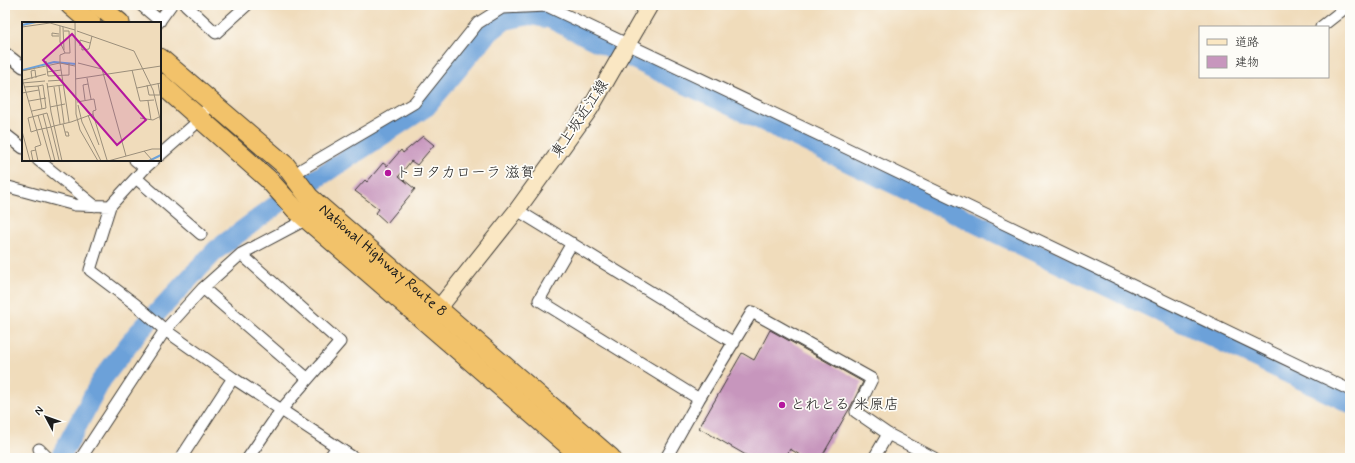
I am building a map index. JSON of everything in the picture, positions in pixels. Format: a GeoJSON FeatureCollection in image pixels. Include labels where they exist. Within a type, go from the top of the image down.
{"type":"FeatureCollection","features":[{"type":"Feature","properties":{"kind":"highway"},"geometry":{"type":"LineString","coordinates":[[70,5],[90,22]]}},
{"type":"Feature","properties":{"kind":"highway"},"geometry":{"type":"LineString","coordinates":[[98,5],[119,22]]}},
{"type":"Feature","properties":{"kind":"highway","name":"National Highway Route 8"},"geometry":{"type":"LineString","coordinates":[[161,59],[212,103],[294,168],[304,208]]}},
{"type":"Feature","properties":{"kind":"highway","name":"National Highway Route 8"},"geometry":{"type":"LineString","coordinates":[[161,84],[304,208],[433,315],[611,458]]}},
{"type":"Feature","properties":{"kind":"highway","name":"National Highway Route 8"},"geometry":{"type":"LineString","coordinates":[[433,315],[583,458]]}},
{"type":"Feature","properties":{"kind":"main road","name":"東上坂近江線"},"geometry":{"type":"LineString","coordinates":[[433,315],[517,210],[590,109],[650,5]]}},
{"type":"Feature","properties":{"kind":"street"},"geometry":{"type":"LineString","coordinates":[[141,5],[159,22],[171,5]]}},
{"type":"Feature","properties":{"kind":"street"},"geometry":{"type":"LineString","coordinates":[[186,5],[216,33],[247,5]]}},
{"type":"Feature","properties":{"kind":"street"},"geometry":{"type":"LineString","coordinates":[[1322,26],[1349,5]]}},
{"type":"Feature","properties":{"kind":"street"},"geometry":{"type":"LineString","coordinates":[[294,168],[414,103],[478,23],[502,8],[547,6],[624,50],[1350,390]]}},
{"type":"Feature","properties":{"kind":"street"},"geometry":{"type":"LineString","coordinates":[[5,53],[22,67]]}},
{"type":"Feature","properties":{"kind":"street"},"geometry":{"type":"LineString","coordinates":[[161,154],[193,126],[212,103]]}},
{"type":"Feature","properties":{"kind":"street"},"geometry":{"type":"LineString","coordinates":[[5,134],[22,147]]}},
{"type":"Feature","properties":{"kind":"street"},"geometry":{"type":"LineString","coordinates":[[39,161],[95,206]]}},
{"type":"Feature","properties":{"kind":"street"},"geometry":{"type":"LineString","coordinates":[[136,161],[145,168]]}},
{"type":"Feature","properties":{"kind":"street"},"geometry":{"type":"LineString","coordinates":[[153,161],[110,206],[90,270],[135,304],[163,328],[233,378],[354,458]]}},
{"type":"Feature","properties":{"kind":"street"},"geometry":{"type":"LineString","coordinates":[[136,178],[201,234]]}},
{"type":"Feature","properties":{"kind":"street"},"geometry":{"type":"LineString","coordinates":[[5,186],[75,205],[110,206]]}},
{"type":"Feature","properties":{"kind":"street"},"geometry":{"type":"LineString","coordinates":[[81,458],[163,328],[203,288],[241,254],[304,208]]}},
{"type":"Feature","properties":{"kind":"street"},"geometry":{"type":"LineString","coordinates":[[517,210],[734,343]]}},
{"type":"Feature","properties":{"kind":"street"},"geometry":{"type":"LineString","coordinates":[[572,243],[539,300],[699,399]]}},
{"type":"Feature","properties":{"kind":"street"},"geometry":{"type":"LineString","coordinates":[[241,254],[340,342],[281,410],[248,458]]}},
{"type":"Feature","properties":{"kind":"street"},"geometry":{"type":"LineString","coordinates":[[203,288],[308,379]]}},
{"type":"Feature","properties":{"kind":"street"},"geometry":{"type":"LineString","coordinates":[[666,458],[699,399],[752,312],[872,378],[856,412],[888,434],[934,458]]}},
{"type":"Feature","properties":{"kind":"street"},"geometry":{"type":"LineString","coordinates":[[181,458],[233,378]]}},
{"type":"Feature","properties":{"kind":"street"},"geometry":{"type":"LineString","coordinates":[[874,458],[888,434]]}},
{"type":"Feature","properties":{"kind":"street"},"geometry":{"type":"LineString","coordinates":[[329,458],[337,447]]}},
{"type":"Feature","properties":{"kind":"building","name":"トヨタカローラ 滋賀"},"geometry":{"type":"Polygon","coordinates":[[[423,136],[434,145],[417,165],[411,161],[399,176],[415,189],[387,223],[376,213],[379,209],[355,191],[365,180],[367,182],[383,163],[387,166],[401,150],[403,153],[423,136]]]}},
{"type":"Feature","properties":{"kind":"building","name":"とれとる 米原店"},"geometry":{"type":"Polygon","coordinates":[[[770,330],[863,382],[821,458],[805,458],[790,449],[785,458],[751,458],[699,428],[742,353],[754,360],[770,330]]]}},
{"type":"Feature","properties":{"kind":"waterway"},"geometry":{"type":"LineString","coordinates":[[60,458],[102,379],[137,334],[216,250],[279,203],[426,107],[486,35],[505,20],[530,15],[551,19],[1350,403]]}},
{"type":"Feature","properties":{"kind":"place","name":"トヨタカローラ 滋賀"},"geometry":{"type":"Point","coordinates":[388,173]}},
{"type":"Feature","properties":{"kind":"place","name":"とれとる 米原店"},"geometry":{"type":"Point","coordinates":[782,405]}}]}
